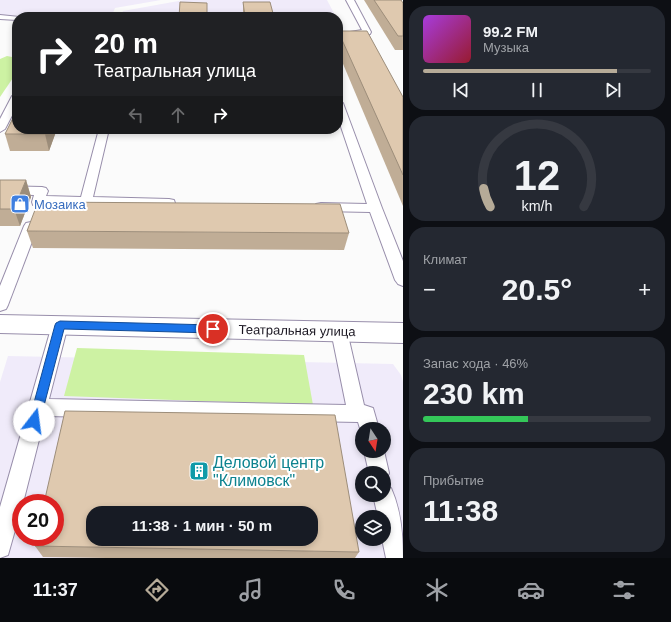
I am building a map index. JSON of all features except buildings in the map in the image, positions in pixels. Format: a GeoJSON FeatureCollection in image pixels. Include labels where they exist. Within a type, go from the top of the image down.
{"type":"FeatureCollection","features":[{"type":"Feature","properties":{"kind":"street","name":"Театральная улица"},"geometry":{"type":"LineString","coordinates":[[0,324],[403,333]]}},
{"type":"Feature","properties":{"kind":"lane"},"geometry":{"type":"LineString","coordinates":[[343,35],[367,32],[350,0]]}},
{"type":"Feature","properties":{"kind":"lane"},"geometry":{"type":"LineString","coordinates":[[0,17],[12,18]]}},
{"type":"Feature","properties":{"kind":"lane"},"geometry":{"type":"LineString","coordinates":[[0,129],[12,106]]}},
{"type":"Feature","properties":{"kind":"lane"},"geometry":{"type":"LineString","coordinates":[[343,117],[375,208],[403,280]]}},
{"type":"Feature","properties":{"kind":"lane"},"geometry":{"type":"LineString","coordinates":[[86,201],[103,134]]}},
{"type":"Feature","properties":{"kind":"lane"},"geometry":{"type":"LineString","coordinates":[[0,190],[42,191],[32,222],[0,305]]}},
{"type":"Feature","properties":{"kind":"lane"},"geometry":{"type":"LineString","coordinates":[[39,200],[180,203]]}},
{"type":"Feature","properties":{"kind":"lane"},"geometry":{"type":"LineString","coordinates":[[305,206],[375,208]]}},
{"type":"Feature","properties":{"kind":"lane"},"geometry":{"type":"LineString","coordinates":[[0,547],[60,325]]}},
{"type":"Feature","properties":{"kind":"lane"},"geometry":{"type":"LineString","coordinates":[[338,331],[357,414]]}},
{"type":"Feature","properties":{"kind":"lane"},"geometry":{"type":"LineString","coordinates":[[38,407],[366,414],[368,422]]}},
{"type":"Feature","properties":{"kind":"lane"},"geometry":{"type":"LineString","coordinates":[[385,502],[397,558]]}},
{"type":"Feature","properties":{"kind":"shaded area"},"geometry":{"type":"Polygon","coordinates":[[[0,0],[161,0],[115,8],[113,12],[12,12],[12,15],[0,14],[0,0]]]}},
{"type":"Feature","properties":{"kind":"shaded area"},"geometry":{"type":"Polygon","coordinates":[[[184,0],[327,0],[333,12],[123,12],[184,0]]]}},
{"type":"Feature","properties":{"kind":"shaded area"},"geometry":{"type":"Polygon","coordinates":[[[8,356],[393,364],[401,375],[403,382],[403,558],[0,558],[0,382],[8,356]]]}},
{"type":"Feature","properties":{"kind":"green space"},"geometry":{"type":"Polygon","coordinates":[[[7,56],[12,57],[12,79],[0,97],[0,59],[7,56]]]}},
{"type":"Feature","properties":{"kind":"green space"},"geometry":{"type":"Polygon","coordinates":[[[77,348],[304,355],[313,405],[64,396],[77,348]]]}},
{"type":"Feature","properties":{"kind":"place","name":"Мозаика"},"geometry":{"type":"Point","coordinates":[20,204]}},
{"type":"Feature","properties":{"kind":"place","name":"Деловой центр \"Климовск\""},"geometry":{"type":"Point","coordinates":[199,471]}},
{"type":"Feature","properties":{"kind":"route"},"geometry":{"type":"LineString","coordinates":[[34,421],[60,325],[213,329]]}}]}
